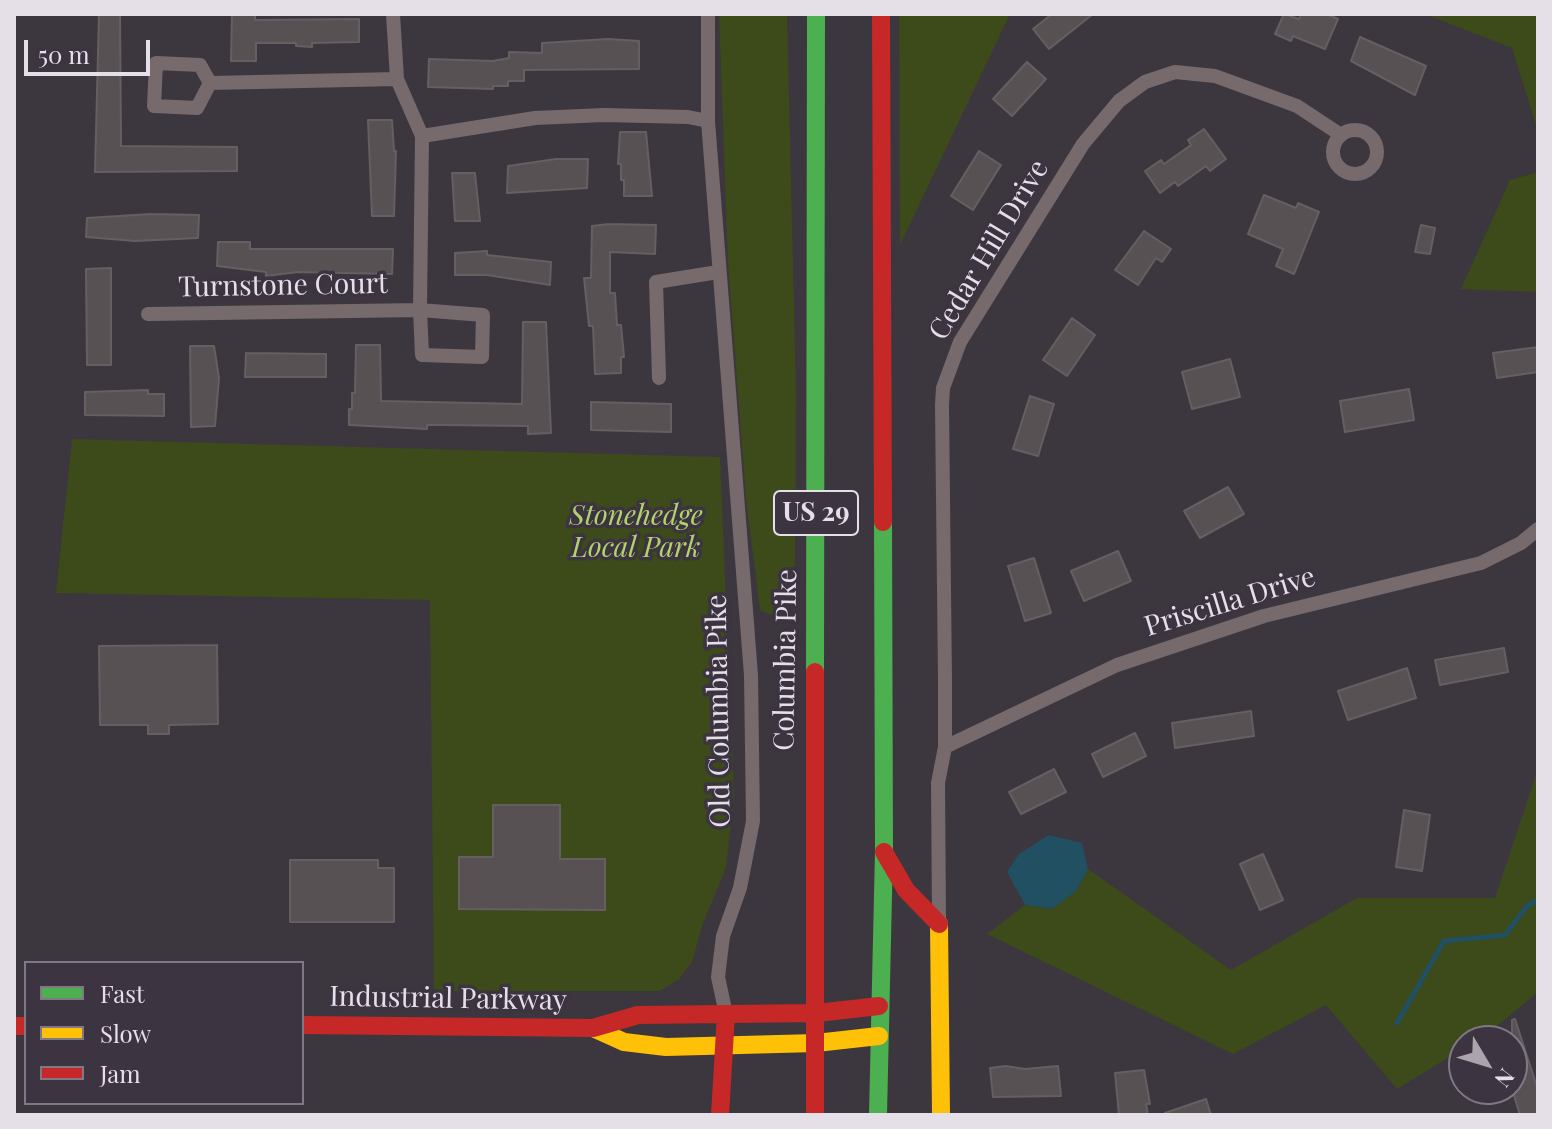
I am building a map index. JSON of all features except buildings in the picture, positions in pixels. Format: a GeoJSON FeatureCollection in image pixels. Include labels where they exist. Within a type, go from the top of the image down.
{"type":"FeatureCollection","features":[{"type":"Feature","properties":{"kind":"main road","name":"Columbia Pike"},"geometry":{"type":"LineString","coordinates":[[815,1115],[816,14]]}},
{"type":"Feature","properties":{"kind":"main road","name":"US 29"},"geometry":{"type":"LineString","coordinates":[[878,1115],[884,851],[881,14]]}},
{"type":"Feature","properties":{"kind":"main road"},"geometry":{"type":"LineString","coordinates":[[884,851],[906,890],[939,924],[941,1115]]}},
{"type":"Feature","properties":{"kind":"main road","name":"Industrial Parkway"},"geometry":{"type":"LineString","coordinates":[[304,1025],[593,1028],[638,1015],[817,1013],[879,1006]]}},
{"type":"Feature","properties":{"kind":"main road","name":"Old Columbia Pike"},"geometry":{"type":"LineString","coordinates":[[720,1115],[726,1014]]}},
{"type":"Feature","properties":{"kind":"main road","name":"Industrial Parkway"},"geometry":{"type":"LineString","coordinates":[[593,1028],[624,1042],[646,1046],[816,1043],[879,1036]]}},
{"type":"Feature","properties":{"kind":"street"},"geometry":{"type":"LineString","coordinates":[[393,14],[397,79],[422,136],[420,310],[422,355],[482,357],[483,315],[420,310]]}},
{"type":"Feature","properties":{"kind":"street","name":"Old Columbia Pike"},"geometry":{"type":"LineString","coordinates":[[708,14],[708,121],[750,662],[753,821],[740,888],[723,936],[718,977],[726,1014]]}},
{"type":"Feature","properties":{"kind":"street"},"geometry":{"type":"LineString","coordinates":[[156,63],[200,65],[210,83],[197,108],[154,106],[156,63]]}},
{"type":"Feature","properties":{"kind":"street","name":"Cedar Hill Drive"},"geometry":{"type":"LineString","coordinates":[[939,924],[938,783],[945,747],[943,388],[970,324],[1083,144],[1119,101],[1145,82],[1175,72],[1215,76],[1297,106],[1341,135]]}},
{"type":"Feature","properties":{"kind":"street"},"geometry":{"type":"LineString","coordinates":[[210,83],[397,79]]}},
{"type":"Feature","properties":{"kind":"street"},"geometry":{"type":"LineString","coordinates":[[422,136],[488,124],[576,116],[688,117],[708,121]]}},
{"type":"Feature","properties":{"kind":"street"},"geometry":{"type":"LineString","coordinates":[[659,378],[656,282],[718,272]]}},
{"type":"Feature","properties":{"kind":"street","name":"Turnstone Court"},"geometry":{"type":"LineString","coordinates":[[148,314],[420,310]]}},
{"type":"Feature","properties":{"kind":"street","name":"Priscilla Drive"},"geometry":{"type":"LineString","coordinates":[[945,747],[1117,665],[1293,608],[1481,563],[1521,543],[1538,529]]}},
{"type":"Feature","properties":{"kind":"green space"},"geometry":{"type":"Polygon","coordinates":[[[719,14],[787,14],[796,393],[795,560],[787,622],[760,610],[746,498],[728,262],[719,14]]]}},
{"type":"Feature","properties":{"kind":"green space"},"geometry":{"type":"Polygon","coordinates":[[[899,14],[1009,16],[900,245],[899,14]]]}},
{"type":"Feature","properties":{"kind":"green space"},"geometry":{"type":"Polygon","coordinates":[[[1425,14],[1538,14],[1538,132],[1512,48],[1425,14]]]}},
{"type":"Feature","properties":{"kind":"green space"},"geometry":{"type":"Polygon","coordinates":[[[1538,172],[1538,292],[1461,289],[1510,180],[1538,172]]]}},
{"type":"Feature","properties":{"kind":"green space","name":"Stonehedge Local Park"},"geometry":{"type":"Polygon","coordinates":[[[72,439],[720,457],[734,795],[726,868],[703,923],[692,962],[679,979],[660,991],[434,991],[430,600],[56,593],[72,439]]]}},
{"type":"Feature","properties":{"kind":"green space"},"geometry":{"type":"Polygon","coordinates":[[[1538,769],[1538,992],[1498,1025],[1448,1025],[1448,1058],[1397,1089],[1326,1005],[1233,1054],[987,934],[1025,905],[1052,909],[1076,891],[1088,869],[1231,970],[1357,898],[1495,898],[1538,769]]]}},
{"type":"Feature","properties":{"kind":"water"},"geometry":{"type":"Polygon","coordinates":[[[1049,835],[1082,843],[1088,869],[1076,891],[1052,909],[1025,905],[1007,872],[1019,854],[1049,835]]]}},
{"type":"Feature","properties":{"kind":"waterway"},"geometry":{"type":"LineString","coordinates":[[1397,1023],[1444,941],[1505,935],[1527,906],[1538,900]]}},
{"type":"Feature","properties":{"kind":"traffic: fast"},"geometry":{"type":"LineString","coordinates":[[815,672],[816,14]]}},
{"type":"Feature","properties":{"kind":"traffic: fast"},"geometry":{"type":"LineString","coordinates":[[878,1115],[884,851],[883,522]]}},
{"type":"Feature","properties":{"kind":"traffic: slow"},"geometry":{"type":"LineString","coordinates":[[939,924],[941,1115]]}},
{"type":"Feature","properties":{"kind":"traffic: slow"},"geometry":{"type":"LineString","coordinates":[[593,1028],[624,1042],[666,1047],[816,1043],[879,1036]]}},
{"type":"Feature","properties":{"kind":"traffic: jam"},"geometry":{"type":"LineString","coordinates":[[881,14],[883,522]]}},
{"type":"Feature","properties":{"kind":"traffic: jam"},"geometry":{"type":"LineString","coordinates":[[815,672],[815,1115]]}},
{"type":"Feature","properties":{"kind":"traffic: jam"},"geometry":{"type":"LineString","coordinates":[[884,852],[906,890],[939,924]]}},
{"type":"Feature","properties":{"kind":"traffic: jam"},"geometry":{"type":"LineString","coordinates":[[304,1025],[593,1028],[638,1015],[817,1013],[879,1006]]}},
{"type":"Feature","properties":{"kind":"traffic: jam"},"geometry":{"type":"LineString","coordinates":[[720,1115],[726,1014]]}},
{"type":"Feature","properties":{"kind":"traffic: jam"},"geometry":{"type":"LineString","coordinates":[[14,1026],[24,1026]]}}]}
